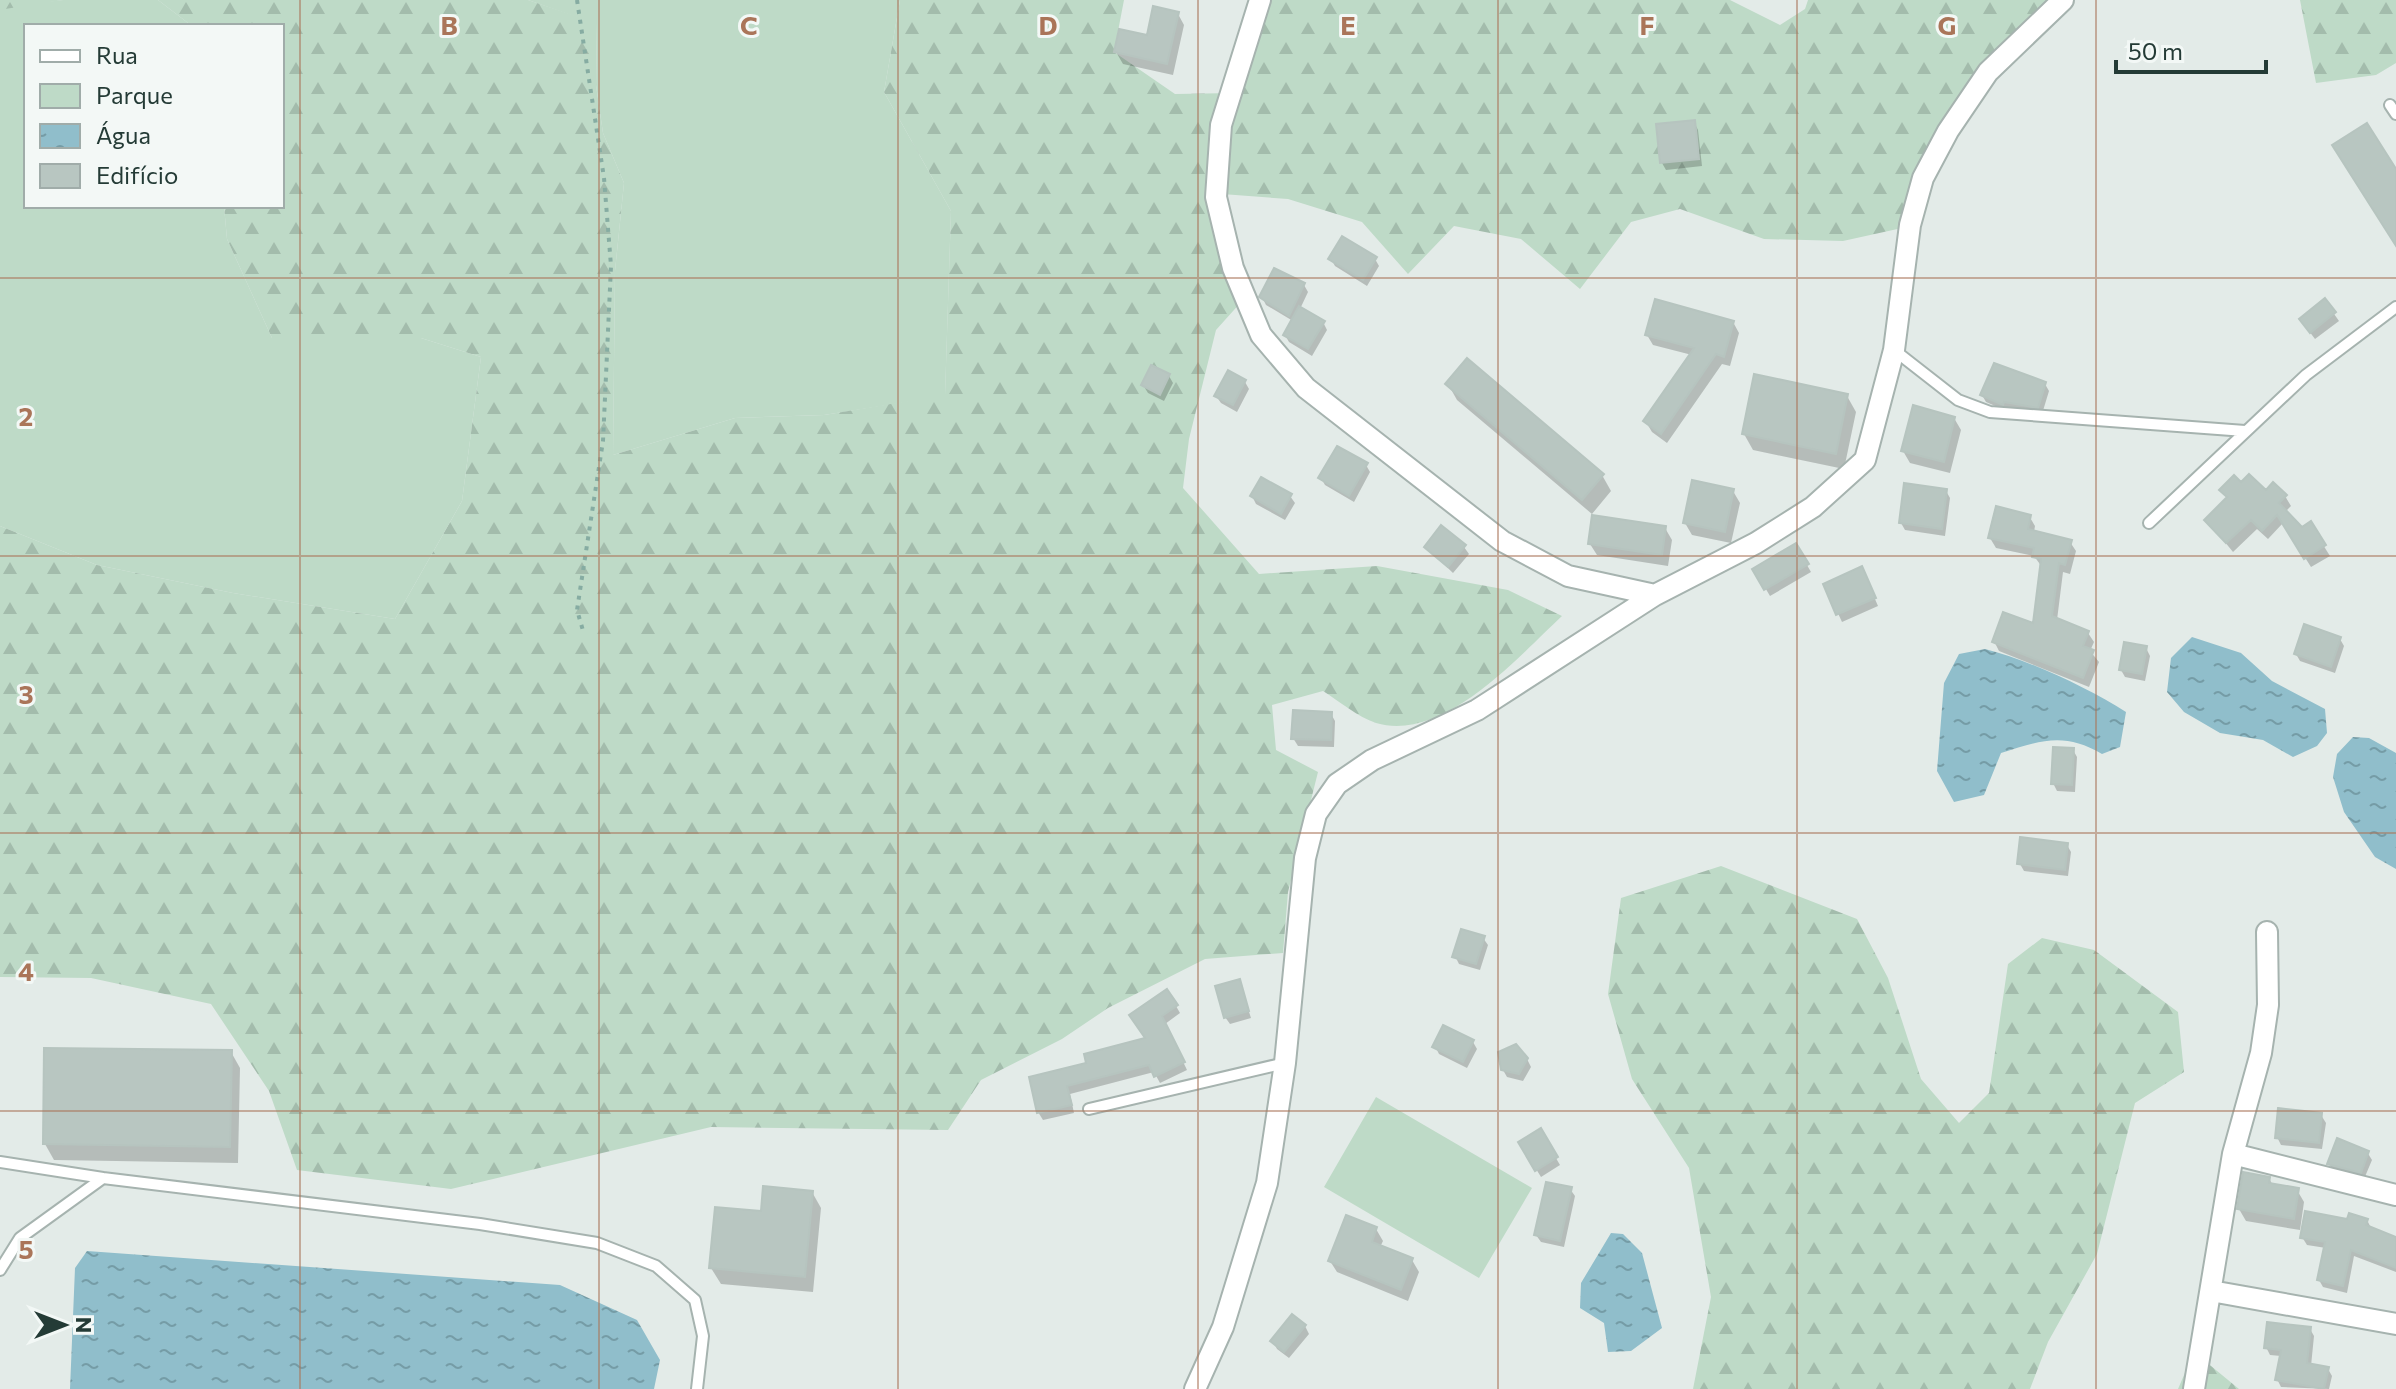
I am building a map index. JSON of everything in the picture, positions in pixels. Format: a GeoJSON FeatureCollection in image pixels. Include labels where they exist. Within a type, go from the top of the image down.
{"type":"FeatureCollection","features":[{"type":"Feature","properties":{"kind":"street"},"geometry":{"type":"LineString","coordinates":[[1260,0],[1221,125],[1216,197],[1233,268],[1261,335],[1306,388],[1502,541],[1568,576],[1655,595]]}},
{"type":"Feature","properties":{"kind":"street"},"geometry":{"type":"LineString","coordinates":[[1195,1389],[1223,1327],[1267,1183],[1285,1063],[1305,858],[1316,814],[1337,784],[1372,760],[1477,710],[1655,595],[1756,543],[1813,507],[1865,460],[1894,350],[1910,225],[1923,178],[1948,131],[1988,72],[2063,0]]}},
{"type":"Feature","properties":{"kind":"street"},"geometry":{"type":"LineString","coordinates":[[2194,1389],[2233,1154],[2261,1053],[2268,1005],[2267,932]]}},
{"type":"Feature","properties":{"kind":"street"},"geometry":{"type":"LineString","coordinates":[[2233,1154],[2396,1195]]}},
{"type":"Feature","properties":{"kind":"street"},"geometry":{"type":"LineString","coordinates":[[2211,1291],[2396,1324]]}},
{"type":"Feature","properties":{"kind":"lane"},"geometry":{"type":"LineString","coordinates":[[2149,523],[2316,366],[2396,307]]}},
{"type":"Feature","properties":{"kind":"lane"},"geometry":{"type":"LineString","coordinates":[[1894,350],[1958,400],[1990,412],[2245,431]]}},
{"type":"Feature","properties":{"kind":"lane"},"geometry":{"type":"LineString","coordinates":[[1089,1109],[1285,1063]]}},
{"type":"Feature","properties":{"kind":"lane"},"geometry":{"type":"LineString","coordinates":[[0,1162],[103,1178],[480,1224],[597,1243],[656,1266],[695,1300],[703,1336],[697,1389]]}},
{"type":"Feature","properties":{"kind":"lane"},"geometry":{"type":"LineString","coordinates":[[0,1270],[20,1238],[103,1178]]}},
{"type":"Feature","properties":{"kind":"path"},"geometry":{"type":"LineString","coordinates":[[577,0],[604,178],[611,266],[603,441],[577,610],[584,634]]}},
{"type":"Feature","properties":{"kind":"green space"},"geometry":{"type":"Polygon","coordinates":[[[0,0],[63,0],[5,9],[0,7],[0,0]]]}},
{"type":"Feature","properties":{"kind":"green space"},"geometry":{"type":"Polygon","coordinates":[[[63,0],[158,0],[189,24],[24,24],[24,208],[224,208],[227,239],[272,338],[421,338],[481,357],[462,501],[395,619],[233,593],[97,565],[0,526],[0,7],[63,0]]]}},
{"type":"Feature","properties":{"kind":"green space"},"geometry":{"type":"Polygon","coordinates":[[[158,0],[528,0],[597,23],[596,85],[603,133],[624,183],[615,271],[613,455],[735,418],[824,415],[945,395],[951,211],[884,92],[900,0],[1124,0],[1114,52],[1175,94],[1234,93],[1270,0],[1730,0],[1780,25],[1805,9],[1808,0],[2054,0],[1982,68],[1902,228],[1843,241],[1764,239],[1680,209],[1631,222],[1580,289],[1521,239],[1454,226],[1408,274],[1362,222],[1288,199],[1222,194],[1251,291],[1216,330],[1189,439],[1183,488],[1259,574],[1377,566],[1508,590],[1562,616],[1478,692],[1453,709],[1427,720],[1401,726],[1376,723],[1323,691],[1272,705],[1276,750],[1318,772],[1288,892],[1283,953],[1205,959],[1108,1008],[1062,1039],[981,1080],[948,1130],[711,1127],[451,1189],[297,1170],[269,1091],[211,1004],[91,978],[0,977],[0,526],[97,565],[233,593],[395,619],[462,501],[481,357],[421,338],[272,338],[227,239],[224,208],[284,208],[284,24],[189,24],[158,0]]]}},
{"type":"Feature","properties":{"kind":"green space"},"geometry":{"type":"Polygon","coordinates":[[[528,0],[900,0],[884,92],[951,211],[945,396],[824,415],[735,418],[613,455],[615,271],[624,183],[603,133],[596,85],[597,24],[528,0]]]}},
{"type":"Feature","properties":{"kind":"green space"},"geometry":{"type":"Polygon","coordinates":[[[2300,0],[2396,0],[2396,63],[2376,75],[2316,83],[2300,0]]]}},
{"type":"Feature","properties":{"kind":"green space"},"geometry":{"type":"Polygon","coordinates":[[[1721,866],[1857,919],[1888,978],[1921,1079],[1959,1123],[1989,1093],[2008,964],[2042,938],[2094,950],[2178,1012],[2184,1072],[2135,1103],[2097,1254],[2048,1342],[2030,1389],[1693,1389],[1711,1297],[1689,1168],[1632,1079],[1608,994],[1621,898],[1721,866]]]}},
{"type":"Feature","properties":{"kind":"green space"},"geometry":{"type":"Polygon","coordinates":[[[1376,1097],[1532,1188],[1479,1278],[1324,1187],[1376,1097]]]}},
{"type":"Feature","properties":{"kind":"green space"},"geometry":{"type":"Polygon","coordinates":[[[2194,1352],[2239,1389],[2178,1389],[2194,1352]]]}},
{"type":"Feature","properties":{"kind":"water"},"geometry":{"type":"Polygon","coordinates":[[[2192,637],[2241,653],[2272,681],[2325,709],[2327,733],[2317,746],[2293,757],[2263,740],[2220,733],[2184,712],[2167,692],[2171,658],[2192,637]]]}},
{"type":"Feature","properties":{"kind":"water"},"geometry":{"type":"Polygon","coordinates":[[[1985,649],[2058,676],[2126,712],[2120,747],[2102,754],[2076,743],[2053,740],[2001,753],[1984,795],[1954,802],[1937,771],[1944,683],[1959,654],[1985,649]]]}},
{"type":"Feature","properties":{"kind":"water"},"geometry":{"type":"Polygon","coordinates":[[[2353,737],[2369,738],[2396,753],[2396,869],[2375,857],[2344,812],[2333,777],[2337,754],[2353,737]]]}},
{"type":"Feature","properties":{"kind":"water"},"geometry":{"type":"Polygon","coordinates":[[[1611,1233],[1623,1234],[1642,1253],[1662,1328],[1631,1351],[1608,1352],[1604,1323],[1580,1308],[1581,1283],[1611,1233]]]}},
{"type":"Feature","properties":{"kind":"water"},"geometry":{"type":"Polygon","coordinates":[[[87,1251],[560,1285],[637,1320],[660,1360],[654,1389],[70,1389],[75,1268],[87,1251]]]}},
{"type":"Feature","properties":{"kind":"building"},"geometry":{"type":"Polygon","coordinates":[[[1153,6],[1179,12],[1167,64],[1114,52],[1119,29],[1147,35],[1153,6]]]}},
{"type":"Feature","properties":{"kind":"building"},"geometry":{"type":"Polygon","coordinates":[[[1695,120],[1699,159],[1660,163],[1656,124],[1695,120]]]}},
{"type":"Feature","properties":{"kind":"building"},"geometry":{"type":"Polygon","coordinates":[[[2367,123],[2396,169],[2396,246],[2332,145],[2367,123]]]}},
{"type":"Feature","properties":{"kind":"building"},"geometry":{"type":"Polygon","coordinates":[[[1342,236],[1377,257],[1363,280],[1328,259],[1342,236]]]}},
{"type":"Feature","properties":{"kind":"building"},"geometry":{"type":"Polygon","coordinates":[[[1274,268],[1305,283],[1289,316],[1259,297],[1274,268]]]}},
{"type":"Feature","properties":{"kind":"building"},"geometry":{"type":"Polygon","coordinates":[[[2325,298],[2336,312],[2310,333],[2299,319],[2325,298]]]}},
{"type":"Feature","properties":{"kind":"building"},"geometry":{"type":"Polygon","coordinates":[[[1655,299],[1734,321],[1724,357],[1716,354],[1661,434],[1643,421],[1694,348],[1645,335],[1655,299]]]}},
{"type":"Feature","properties":{"kind":"building"},"geometry":{"type":"Polygon","coordinates":[[[1299,306],[1325,321],[1308,349],[1283,335],[1299,306]]]}},
{"type":"Feature","properties":{"kind":"building"},"geometry":{"type":"Polygon","coordinates":[[[1467,358],[1604,474],[1582,500],[1445,384],[1467,358]]]}},
{"type":"Feature","properties":{"kind":"building"},"geometry":{"type":"Polygon","coordinates":[[[1994,363],[2046,382],[2038,408],[2004,402],[2003,405],[1980,395],[1994,363]]]}},
{"type":"Feature","properties":{"kind":"building"},"geometry":{"type":"Polygon","coordinates":[[[1151,365],[1170,374],[1160,395],[1141,385],[1151,365]]]}},
{"type":"Feature","properties":{"kind":"building"},"geometry":{"type":"Polygon","coordinates":[[[1228,370],[1246,380],[1233,405],[1214,396],[1228,370]]]}},
{"type":"Feature","properties":{"kind":"building"},"geometry":{"type":"Polygon","coordinates":[[[1754,374],[1848,394],[1836,454],[1742,434],[1754,374]]]}},
{"type":"Feature","properties":{"kind":"building"},"geometry":{"type":"Polygon","coordinates":[[[1913,405],[1955,417],[1944,462],[1901,451],[1913,405]]]}},
{"type":"Feature","properties":{"kind":"building"},"geometry":{"type":"Polygon","coordinates":[[[1337,446],[1368,463],[1349,496],[1318,478],[1337,446]]]}},
{"type":"Feature","properties":{"kind":"building"},"geometry":{"type":"Polygon","coordinates":[[[2249,474],[2266,490],[2273,482],[2287,495],[2279,503],[2302,527],[2311,521],[2326,545],[2304,559],[2277,515],[2262,531],[2251,520],[2226,543],[2204,520],[2227,497],[2219,490],[2234,475],[2241,482],[2249,474]]]}},
{"type":"Feature","properties":{"kind":"building"},"geometry":{"type":"Polygon","coordinates":[[[1261,477],[1292,494],[1281,514],[1250,496],[1261,477]]]}},
{"type":"Feature","properties":{"kind":"building"},"geometry":{"type":"Polygon","coordinates":[[[1692,480],[1734,489],[1725,532],[1683,523],[1692,480]]]}},
{"type":"Feature","properties":{"kind":"building"},"geometry":{"type":"Polygon","coordinates":[[[1904,483],[1947,489],[1942,529],[1899,523],[1904,483]]]}},
{"type":"Feature","properties":{"kind":"building"},"geometry":{"type":"Polygon","coordinates":[[[1996,506],[2031,515],[2028,529],[2072,540],[2065,565],[2059,563],[2052,616],[2089,631],[2083,646],[2094,650],[2083,678],[1992,642],[2003,612],[2033,623],[2041,559],[2032,557],[2034,548],[1988,538],[1996,506]]]}},
{"type":"Feature","properties":{"kind":"building"},"geometry":{"type":"Polygon","coordinates":[[[1592,515],[1666,526],[1662,555],[1588,544],[1592,515]]]}},
{"type":"Feature","properties":{"kind":"building"},"geometry":{"type":"Polygon","coordinates":[[[1441,525],[1466,545],[1448,567],[1424,547],[1441,525]]]}},
{"type":"Feature","properties":{"kind":"building"},"geometry":{"type":"Polygon","coordinates":[[[1796,543],[1809,564],[1764,590],[1752,569],[1796,543]]]}},
{"type":"Feature","properties":{"kind":"building"},"geometry":{"type":"Polygon","coordinates":[[[1862,566],[1876,598],[1836,615],[1823,584],[1862,566]]]}},
{"type":"Feature","properties":{"kind":"building"},"geometry":{"type":"Polygon","coordinates":[[[2304,624],[2341,637],[2331,667],[2294,654],[2304,624]]]}},
{"type":"Feature","properties":{"kind":"building"},"geometry":{"type":"Polygon","coordinates":[[[2124,642],[2147,646],[2142,674],[2119,670],[2124,642]]]}},
{"type":"Feature","properties":{"kind":"building"},"geometry":{"type":"Polygon","coordinates":[[[1293,710],[1332,712],[1331,740],[1291,739],[1293,710]]]}},
{"type":"Feature","properties":{"kind":"building"},"geometry":{"type":"Polygon","coordinates":[[[2053,747],[2074,748],[2072,785],[2051,784],[2053,747]]]}},
{"type":"Feature","properties":{"kind":"building"},"geometry":{"type":"Polygon","coordinates":[[[2020,837],[2068,843],[2065,870],[2017,864],[2020,837]]]}},
{"type":"Feature","properties":{"kind":"building"},"geometry":{"type":"Polygon","coordinates":[[[1461,929],[1485,936],[1476,964],[1452,957],[1461,929]]]}},
{"type":"Feature","properties":{"kind":"building"},"geometry":{"type":"Polygon","coordinates":[[[1240,979],[1249,1011],[1224,1018],[1215,986],[1240,979]]]}},
{"type":"Feature","properties":{"kind":"building"},"geometry":{"type":"Polygon","coordinates":[[[1167,989],[1178,1005],[1162,1016],[1185,1062],[1154,1077],[1149,1065],[1067,1086],[1072,1105],[1037,1113],[1029,1077],[1086,1063],[1084,1054],[1145,1038],[1129,1015],[1167,989]]]}},
{"type":"Feature","properties":{"kind":"building"},"geometry":{"type":"Polygon","coordinates":[[[1443,1025],[1474,1040],[1463,1062],[1432,1047],[1443,1025]]]}},
{"type":"Feature","properties":{"kind":"building"},"geometry":{"type":"Polygon","coordinates":[[[1516,1044],[1528,1058],[1519,1074],[1501,1070],[1498,1052],[1516,1044]]]}},
{"type":"Feature","properties":{"kind":"building"},"geometry":{"type":"Polygon","coordinates":[[[44,1048],[232,1050],[230,1147],[43,1144],[44,1048]]]}},
{"type":"Feature","properties":{"kind":"building"},"geometry":{"type":"Polygon","coordinates":[[[2278,1108],[2322,1113],[2319,1143],[2275,1138],[2278,1108]]]}},
{"type":"Feature","properties":{"kind":"building"},"geometry":{"type":"Polygon","coordinates":[[[1541,1128],[1558,1157],[1535,1171],[1518,1142],[1541,1128]]]}},
{"type":"Feature","properties":{"kind":"building"},"geometry":{"type":"Polygon","coordinates":[[[2337,1138],[2369,1151],[2361,1173],[2327,1164],[2337,1138]]]}},
{"type":"Feature","properties":{"kind":"building"},"geometry":{"type":"Polygon","coordinates":[[[2243,1172],[2270,1177],[2269,1183],[2299,1188],[2294,1219],[2237,1209],[2243,1172]]]}},
{"type":"Feature","properties":{"kind":"building"},"geometry":{"type":"Polygon","coordinates":[[[1546,1182],[1572,1187],[1560,1241],[1534,1235],[1546,1182]]]}},
{"type":"Feature","properties":{"kind":"building"},"geometry":{"type":"Polygon","coordinates":[[[763,1186],[813,1191],[805,1277],[709,1268],[715,1207],[761,1211],[763,1186]]]}},
{"type":"Feature","properties":{"kind":"building"},"geometry":{"type":"Polygon","coordinates":[[[2305,1211],[2347,1219],[2349,1213],[2368,1219],[2366,1225],[2396,1237],[2396,1268],[2351,1250],[2343,1286],[2317,1280],[2325,1242],[2300,1238],[2305,1211]]]}},
{"type":"Feature","properties":{"kind":"building"},"geometry":{"type":"Polygon","coordinates":[[[1346,1215],[1377,1227],[1372,1242],[1413,1258],[1401,1290],[1328,1261],[1346,1215]]]}},
{"type":"Feature","properties":{"kind":"building"},"geometry":{"type":"Polygon","coordinates":[[[1292,1314],[1306,1325],[1284,1352],[1270,1341],[1292,1314]]]}},
{"type":"Feature","properties":{"kind":"building"},"geometry":{"type":"Polygon","coordinates":[[[2267,1322],[2311,1327],[2307,1363],[2329,1367],[2324,1389],[2275,1380],[2281,1350],[2264,1348],[2267,1322]]]}}]}
